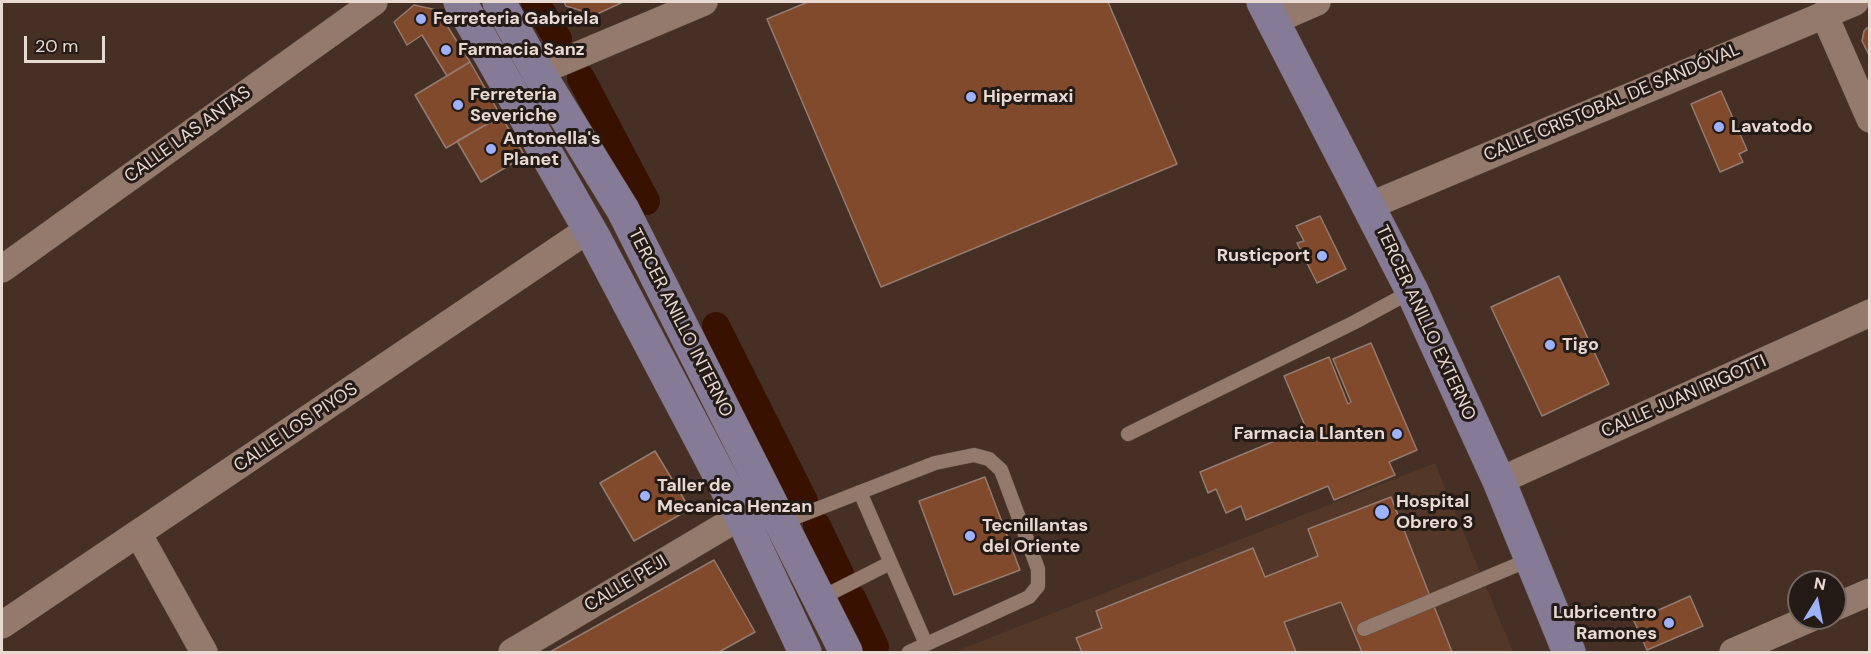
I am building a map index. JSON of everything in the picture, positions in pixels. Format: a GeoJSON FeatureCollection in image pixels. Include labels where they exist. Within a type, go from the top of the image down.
{"type":"FeatureCollection","features":[{"type":"Feature","properties":{"kind":"main road","name":"TERCER ANILLO INTERNO"},"geometry":{"type":"LineString","coordinates":[[460,2],[593,235],[741,516],[805,652]]}},
{"type":"Feature","properties":{"kind":"main road"},"geometry":{"type":"LineString","coordinates":[[480,2],[523,69],[530,73],[538,72],[537,96],[545,117],[597,211],[593,235]]}},
{"type":"Feature","properties":{"kind":"main road","name":"TERCER ANILLO INTERNO"},"geometry":{"type":"LineString","coordinates":[[499,2],[538,72],[623,210],[846,652]]}},
{"type":"Feature","properties":{"kind":"main road","name":"TERCER ANILLO EXTERNO"},"geometry":{"type":"LineString","coordinates":[[1268,11],[1412,291],[1499,481],[1569,652]]}},
{"type":"Feature","properties":{"kind":"main road"},"geometry":{"type":"LineString","coordinates":[[651,264],[646,289],[653,322],[741,496],[741,516],[755,524],[821,652]]}},
{"type":"Feature","properties":{"kind":"street","name":"CALLE LAS ANTAS"},"geometry":{"type":"LineString","coordinates":[[2,268],[374,2]]}},
{"type":"Feature","properties":{"kind":"street"},"geometry":{"type":"LineString","coordinates":[[538,72],[704,2]]}},
{"type":"Feature","properties":{"kind":"street"},"geometry":{"type":"LineString","coordinates":[[1268,11],[1317,2]]}},
{"type":"Feature","properties":{"kind":"street","name":"CALLE CRISTOBAL DE SANDÓVAL"},"geometry":{"type":"LineString","coordinates":[[1369,206],[1855,2]]}},
{"type":"Feature","properties":{"kind":"street"},"geometry":{"type":"LineString","coordinates":[[1824,14],[1869,119]]}},
{"type":"Feature","properties":{"kind":"street","name":"CALLE LOS PIYOS"},"geometry":{"type":"LineString","coordinates":[[2,625],[593,235]]}},
{"type":"Feature","properties":{"kind":"street","name":"CALLE JUAN IRIGOTTI"},"geometry":{"type":"LineString","coordinates":[[1499,481],[1869,313]]}},
{"type":"Feature","properties":{"kind":"street","name":"CALLE PEJI"},"geometry":{"type":"LineString","coordinates":[[512,652],[741,516]]}},
{"type":"Feature","properties":{"kind":"street"},"geometry":{"type":"LineString","coordinates":[[139,535],[204,652]]}},
{"type":"Feature","properties":{"kind":"street"},"geometry":{"type":"LineString","coordinates":[[1847,602],[1869,592]]}},
{"type":"Feature","properties":{"kind":"street"},"geometry":{"type":"LineString","coordinates":[[1733,652],[1787,628]]}},
{"type":"Feature","properties":{"kind":"lane"},"geometry":{"type":"LineString","coordinates":[[1128,434],[1355,322],[1412,291]]}},
{"type":"Feature","properties":{"kind":"lane"},"geometry":{"type":"LineString","coordinates":[[781,523],[935,463],[974,455],[989,459],[1001,470],[1038,570],[1038,586],[1029,597],[909,652]]}},
{"type":"Feature","properties":{"kind":"lane"},"geometry":{"type":"LineString","coordinates":[[860,492],[926,644]]}},
{"type":"Feature","properties":{"kind":"lane"},"geometry":{"type":"LineString","coordinates":[[1364,629],[1531,559]]}},
{"type":"Feature","properties":{"kind":"lane"},"geometry":{"type":"LineString","coordinates":[[819,599],[891,563]]}},
{"type":"Feature","properties":{"kind":"shaded area","name":"Hospital Obrero 3"},"geometry":{"type":"Polygon","coordinates":[[[1435,463],[1513,652],[954,652],[1435,463]]]}},
{"type":"Feature","properties":{"kind":"building"},"geometry":{"type":"Polygon","coordinates":[[[564,2],[623,2],[595,15],[566,6],[564,2]]]}},
{"type":"Feature","properties":{"kind":"building"},"geometry":{"type":"Polygon","coordinates":[[[808,2],[1108,2],[1177,164],[881,287],[767,19],[808,2]]]}},
{"type":"Feature","properties":{"kind":"building"},"geometry":{"type":"Polygon","coordinates":[[[414,5],[437,10],[470,62],[447,76],[422,35],[407,45],[394,22],[414,5]]]}},
{"type":"Feature","properties":{"kind":"building"},"geometry":{"type":"Polygon","coordinates":[[[1867,28],[1870,28],[1870,57],[1862,41],[1867,28]]]}},
{"type":"Feature","properties":{"kind":"building","name":"Ferreteria Severiche"},"geometry":{"type":"Polygon","coordinates":[[[470,62],[501,116],[446,148],[415,95],[470,62]]]}},
{"type":"Feature","properties":{"kind":"building","name":"Lavatodo"},"geometry":{"type":"Polygon","coordinates":[[[1721,91],[1747,150],[1739,154],[1743,162],[1720,172],[1691,104],[1721,91]]]}},
{"type":"Feature","properties":{"kind":"building","name":"Antonella's Planet"},"geometry":{"type":"Polygon","coordinates":[[[501,116],[525,156],[481,182],[457,141],[501,116]]]}},
{"type":"Feature","properties":{"kind":"building","name":"Rusticport"},"geometry":{"type":"Polygon","coordinates":[[[1320,216],[1346,269],[1317,283],[1297,243],[1304,241],[1296,226],[1320,216]]]}},
{"type":"Feature","properties":{"kind":"building","name":"Tigo"},"geometry":{"type":"Polygon","coordinates":[[[1559,276],[1609,384],[1542,416],[1491,307],[1559,276]]]}},
{"type":"Feature","properties":{"kind":"building"},"geometry":{"type":"Polygon","coordinates":[[[1371,343],[1417,450],[1389,462],[1395,475],[1334,500],[1328,486],[1246,520],[1241,506],[1226,513],[1216,489],[1208,493],[1200,472],[1306,428],[1284,376],[1329,357],[1348,404],[1351,402],[1333,359],[1371,343]]]}},
{"type":"Feature","properties":{"kind":"building","name":"Taller de Mecanica Henzan"},"geometry":{"type":"Polygon","coordinates":[[[655,451],[690,509],[634,541],[600,483],[655,451]]]}},
{"type":"Feature","properties":{"kind":"building","name":"Tecnillantas del Oriente"},"geometry":{"type":"Polygon","coordinates":[[[985,477],[1020,570],[954,595],[919,501],[985,477]]]}},
{"type":"Feature","properties":{"kind":"building"},"geometry":{"type":"Polygon","coordinates":[[[1391,497],[1452,652],[1362,652],[1341,602],[1284,622],[1296,652],[1082,652],[1076,638],[1102,628],[1096,611],[1253,548],[1265,577],[1318,556],[1308,529],[1391,497]]]}},
{"type":"Feature","properties":{"kind":"building"},"geometry":{"type":"Polygon","coordinates":[[[714,560],[755,632],[719,652],[550,652],[714,560]]]}},
{"type":"Feature","properties":{"kind":"building","name":"Lubricentro Ramones"},"geometry":{"type":"Polygon","coordinates":[[[1690,596],[1703,626],[1647,650],[1634,621],[1690,596]]]}},
{"type":"Feature","properties":{"kind":"waterway"},"geometry":{"type":"LineString","coordinates":[[535,2],[558,39]]}},
{"type":"Feature","properties":{"kind":"waterway"},"geometry":{"type":"LineString","coordinates":[[581,78],[646,201]]}},
{"type":"Feature","properties":{"kind":"waterway"},"geometry":{"type":"LineString","coordinates":[[716,326],[804,501]]}},
{"type":"Feature","properties":{"kind":"waterway"},"geometry":{"type":"LineString","coordinates":[[817,526],[840,574]]}},
{"type":"Feature","properties":{"kind":"waterway"},"geometry":{"type":"LineString","coordinates":[[852,598],[875,647]]}},
{"type":"Feature","properties":{"kind":"place","name":"Ferreteria Gabriela"},"geometry":{"type":"Point","coordinates":[421,19]}},
{"type":"Feature","properties":{"kind":"place","name":"Farmacia Sanz"},"geometry":{"type":"Point","coordinates":[446,50]}},
{"type":"Feature","properties":{"kind":"place","name":"Hipermaxi"},"geometry":{"type":"Point","coordinates":[971,97]}},
{"type":"Feature","properties":{"kind":"place","name":"Ferreteria Severiche"},"geometry":{"type":"Point","coordinates":[458,105]}},
{"type":"Feature","properties":{"kind":"place","name":"Lavatodo"},"geometry":{"type":"Point","coordinates":[1719,127]}},
{"type":"Feature","properties":{"kind":"place","name":"Antonella's Planet"},"geometry":{"type":"Point","coordinates":[491,149]}},
{"type":"Feature","properties":{"kind":"place","name":"Rusticport"},"geometry":{"type":"Point","coordinates":[1322,256]}},
{"type":"Feature","properties":{"kind":"place","name":"Tigo"},"geometry":{"type":"Point","coordinates":[1550,345]}},
{"type":"Feature","properties":{"kind":"place","name":"Farmacia Llanten"},"geometry":{"type":"Point","coordinates":[1397,434]}},
{"type":"Feature","properties":{"kind":"place","name":"Taller de Mecanica Henzan"},"geometry":{"type":"Point","coordinates":[645,496]}},
{"type":"Feature","properties":{"kind":"place","name":"Hospital Obrero 3"},"geometry":{"type":"Point","coordinates":[1382,512]}},
{"type":"Feature","properties":{"kind":"place","name":"Tecnillantas del Oriente"},"geometry":{"type":"Point","coordinates":[970,536]}},
{"type":"Feature","properties":{"kind":"place","name":"Lubricentro Ramones"},"geometry":{"type":"Point","coordinates":[1669,623]}}]}
